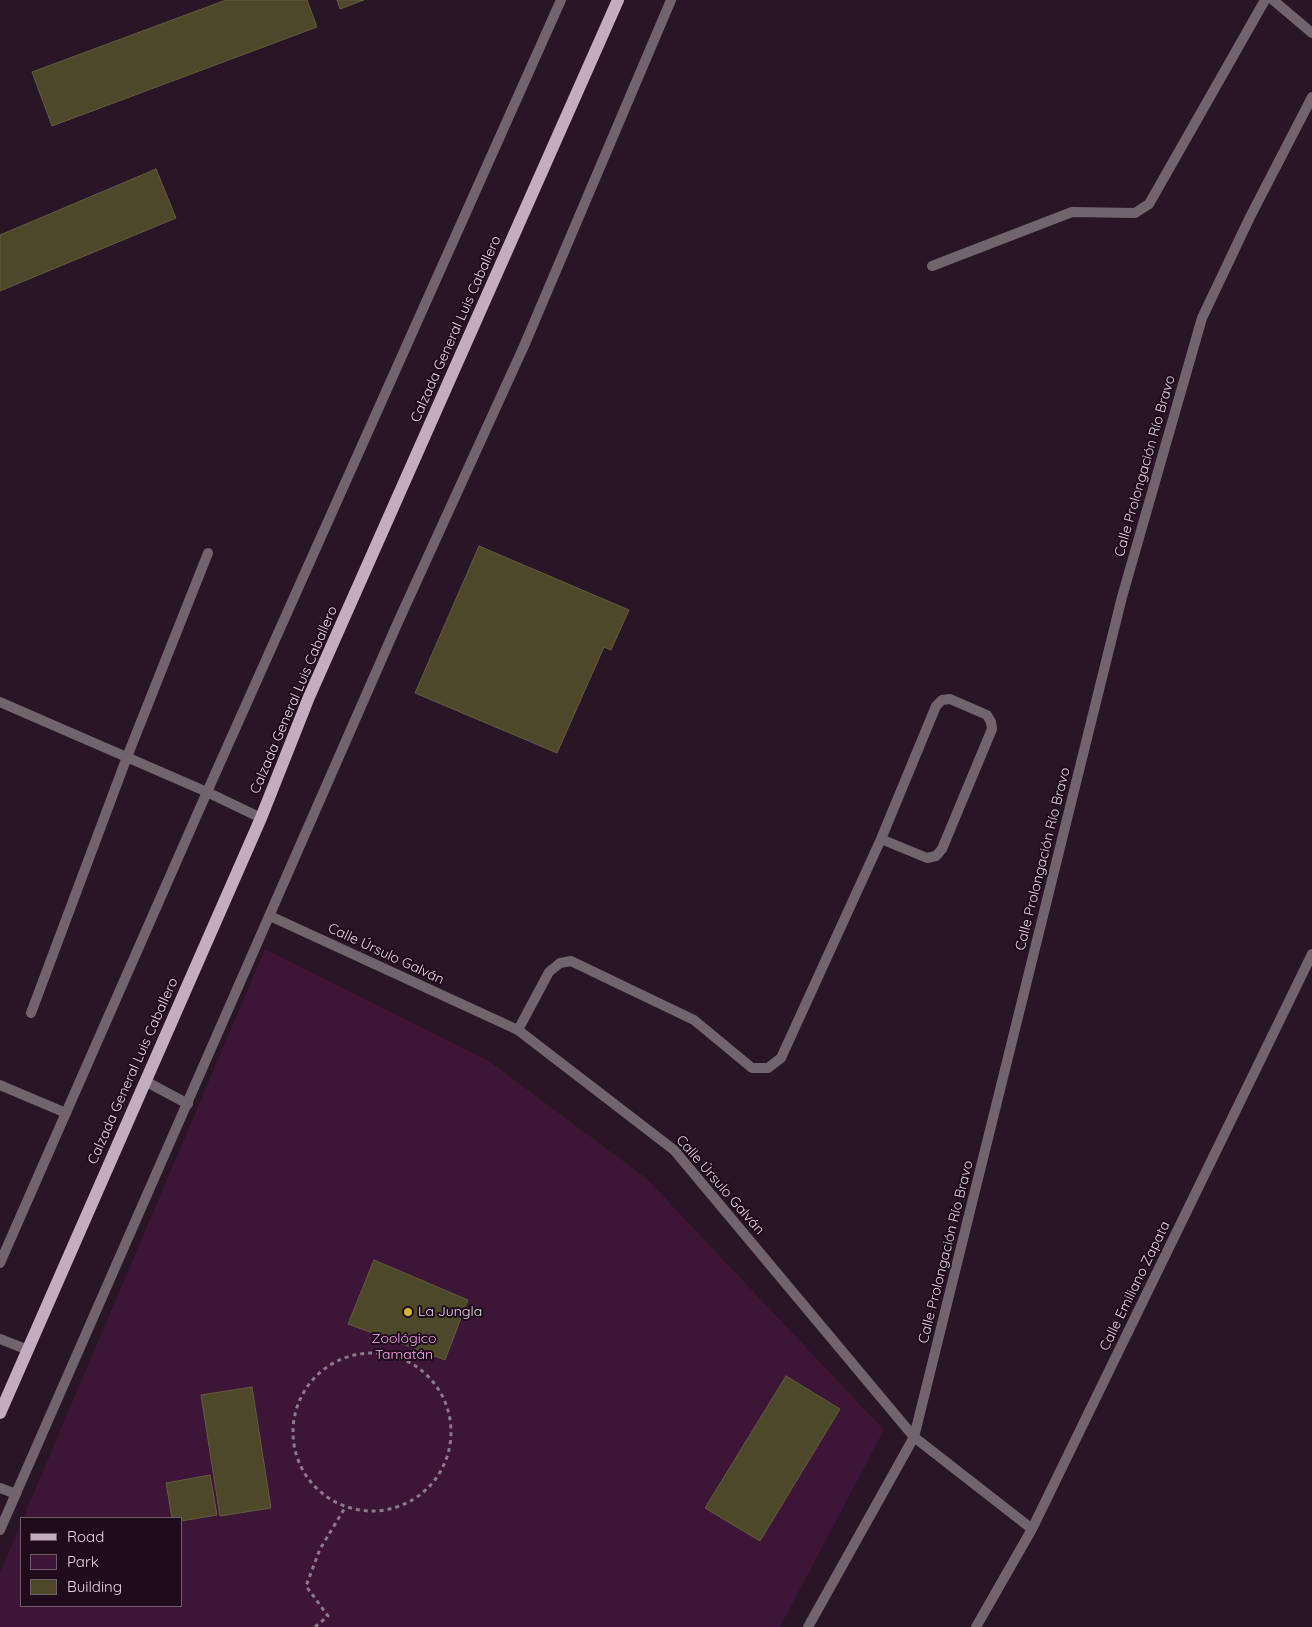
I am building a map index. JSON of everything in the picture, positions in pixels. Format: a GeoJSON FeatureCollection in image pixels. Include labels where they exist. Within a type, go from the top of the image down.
{"type":"FeatureCollection","features":[{"type":"Feature","properties":{"kind":"main road","name":"Calzada General Luis Caballero"},"geometry":{"type":"LineString","coordinates":[[0,1413],[261,818],[309,697],[618,0]]}},
{"type":"Feature","properties":{"kind":"street"},"geometry":{"type":"LineString","coordinates":[[0,1263],[207,792],[561,0]]}},
{"type":"Feature","properties":{"kind":"street"},"geometry":{"type":"LineString","coordinates":[[0,1530],[398,622],[524,346],[671,0]]}},
{"type":"Feature","properties":{"kind":"street"},"geometry":{"type":"LineString","coordinates":[[932,266],[1072,212],[1135,213],[1150,204],[1264,0]]}},
{"type":"Feature","properties":{"kind":"street"},"geometry":{"type":"LineString","coordinates":[[1273,0],[1312,32]]}},
{"type":"Feature","properties":{"kind":"street","name":"Calle Prolongación Río Bravo"},"geometry":{"type":"LineString","coordinates":[[808,1627],[914,1436],[1122,597],[1202,318],[1250,216],[1312,97]]}},
{"type":"Feature","properties":{"kind":"street"},"geometry":{"type":"LineString","coordinates":[[31,1013],[128,756],[208,554]]}},
{"type":"Feature","properties":{"kind":"street"},"geometry":{"type":"LineString","coordinates":[[518,1030],[549,972],[560,963],[571,961],[694,1020],[752,1068],[768,1068],[781,1058],[880,839],[936,706],[942,700],[950,699],[987,715],[992,729],[942,849],[936,856],[927,858],[880,839]]}},
{"type":"Feature","properties":{"kind":"street"},"geometry":{"type":"LineString","coordinates":[[0,702],[128,756],[261,818]]}},
{"type":"Feature","properties":{"kind":"street","name":"Calle Úrsulo Galván"},"geometry":{"type":"LineString","coordinates":[[270,916],[518,1030],[674,1150],[914,1436],[1032,1529]]}},
{"type":"Feature","properties":{"kind":"street","name":"Calle Emiliano Zapata"},"geometry":{"type":"LineString","coordinates":[[976,1627],[1032,1529],[1312,954]]}},
{"type":"Feature","properties":{"kind":"street"},"geometry":{"type":"LineString","coordinates":[[145,1081],[188,1104]]}},
{"type":"Feature","properties":{"kind":"street"},"geometry":{"type":"LineString","coordinates":[[0,1085],[66,1113]]}},
{"type":"Feature","properties":{"kind":"street"},"geometry":{"type":"LineString","coordinates":[[0,1339],[28,1350]]}},
{"type":"Feature","properties":{"kind":"street"},"geometry":{"type":"LineString","coordinates":[[0,1488],[16,1494]]}},
{"type":"Feature","properties":{"kind":"path"},"geometry":{"type":"LineString","coordinates":[[366,1352],[393,1355],[417,1366],[436,1385],[448,1410],[451,1434],[446,1458],[434,1480],[416,1497],[394,1507],[370,1511],[346,1506],[322,1493],[304,1473],[294,1448],[293,1421],[298,1404],[301,1396],[317,1374],[340,1359],[366,1352]]}},
{"type":"Feature","properties":{"kind":"path"},"geometry":{"type":"LineString","coordinates":[[315,1627],[328,1616],[306,1586],[320,1549],[346,1506]]}},
{"type":"Feature","properties":{"kind":"green space","name":"Zoológico Tamatán"},"geometry":{"type":"Polygon","coordinates":[[[265,949],[489,1061],[646,1178],[884,1430],[780,1627],[0,1627],[0,1573],[20,1525],[20,1607],[182,1607],[182,1517],[23,1517],[265,949]]]}},
{"type":"Feature","properties":{"kind":"building"},"geometry":{"type":"Polygon","coordinates":[[[226,0],[307,0],[317,27],[52,126],[32,72],[226,0]]]}},
{"type":"Feature","properties":{"kind":"building"},"geometry":{"type":"Polygon","coordinates":[[[337,0],[364,0],[340,9],[337,0]]]}},
{"type":"Feature","properties":{"kind":"building"},"geometry":{"type":"Polygon","coordinates":[[[156,169],[176,218],[0,291],[0,235],[156,169]]]}},
{"type":"Feature","properties":{"kind":"building"},"geometry":{"type":"Polygon","coordinates":[[[479,546],[629,610],[611,650],[604,647],[557,753],[415,693],[479,546]]]}},
{"type":"Feature","properties":{"kind":"building","name":"La Jungla"},"geometry":{"type":"Polygon","coordinates":[[[374,1260],[468,1300],[445,1360],[348,1324],[374,1260]]]}},
{"type":"Feature","properties":{"kind":"building"},"geometry":{"type":"Polygon","coordinates":[[[786,1376],[840,1409],[760,1541],[705,1508],[786,1376]]]}},
{"type":"Feature","properties":{"kind":"building"},"geometry":{"type":"Polygon","coordinates":[[[252,1387],[271,1508],[220,1516],[201,1395],[252,1387]]]}},
{"type":"Feature","properties":{"kind":"building"},"geometry":{"type":"Polygon","coordinates":[[[210,1475],[217,1515],[182,1521],[182,1517],[172,1517],[166,1483],[210,1475]]]}},
{"type":"Feature","properties":{"kind":"place","name":"La Jungla"},"geometry":{"type":"Point","coordinates":[408,1312]}}]}
